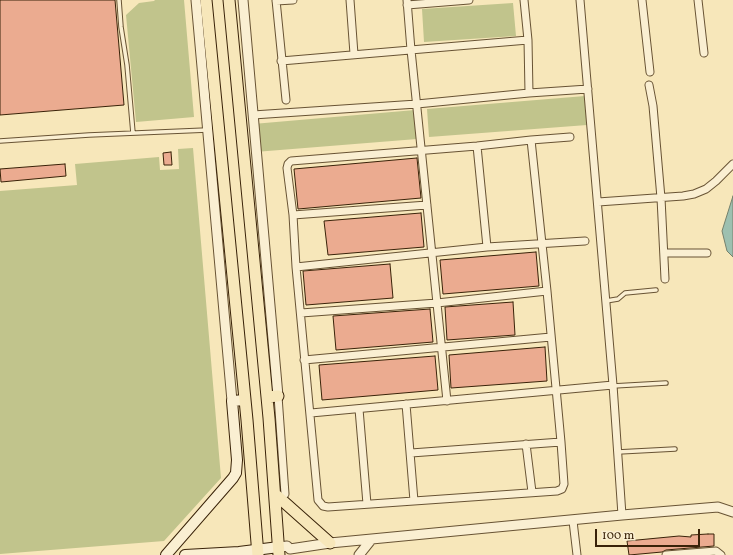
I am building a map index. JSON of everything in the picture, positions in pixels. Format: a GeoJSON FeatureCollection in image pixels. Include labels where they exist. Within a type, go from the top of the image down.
{"type":"FeatureCollection","features":[{"type":"Feature","properties":{"kind":"main road"},"geometry":{"type":"LineString","coordinates":[[206,0],[245,400],[258,552]]}},
{"type":"Feature","properties":{"kind":"main road"},"geometry":{"type":"LineString","coordinates":[[185,555],[258,552],[279,553],[280,494],[272,396],[229,0]]}},
{"type":"Feature","properties":{"kind":"main road"},"geometry":{"type":"LineString","coordinates":[[166,555],[236,473],[237,460],[232,401],[245,400]]}},
{"type":"Feature","properties":{"kind":"main road"},"geometry":{"type":"LineString","coordinates":[[280,494],[330,543]]}},
{"type":"Feature","properties":{"kind":"street"},"geometry":{"type":"LineString","coordinates":[[196,0],[232,401]]}},
{"type":"Feature","properties":{"kind":"street"},"geometry":{"type":"LineString","coordinates":[[243,0],[253,115],[272,396]]}},
{"type":"Feature","properties":{"kind":"street"},"geometry":{"type":"LineString","coordinates":[[286,100],[276,0],[293,0]]}},
{"type":"Feature","properties":{"kind":"street"},"geometry":{"type":"LineString","coordinates":[[350,0],[354,54]]}},
{"type":"Feature","properties":{"kind":"street"},"geometry":{"type":"LineString","coordinates":[[447,401],[407,3],[469,0]]}},
{"type":"Feature","properties":{"kind":"street"},"geometry":{"type":"LineString","coordinates":[[524,0],[528,40],[529,93]]}},
{"type":"Feature","properties":{"kind":"street"},"geometry":{"type":"LineString","coordinates":[[580,0],[598,202],[622,515]]}},
{"type":"Feature","properties":{"kind":"street"},"geometry":{"type":"LineString","coordinates":[[642,0],[650,72]]}},
{"type":"Feature","properties":{"kind":"street"},"geometry":{"type":"LineString","coordinates":[[698,0],[704,53]]}},
{"type":"Feature","properties":{"kind":"street"},"geometry":{"type":"LineString","coordinates":[[281,61],[528,40]]}},
{"type":"Feature","properties":{"kind":"street"},"geometry":{"type":"LineString","coordinates":[[650,84],[661,198],[665,279]]}},
{"type":"Feature","properties":{"kind":"street"},"geometry":{"type":"LineString","coordinates":[[253,115],[417,104],[588,89]]}},
{"type":"Feature","properties":{"kind":"street"},"geometry":{"type":"LineString","coordinates":[[531,140],[561,442],[564,484],[562,489],[557,491],[328,508],[318,500],[287,168],[291,161],[422,149],[477,146],[531,140],[570,137]]}},
{"type":"Feature","properties":{"kind":"street"},"geometry":{"type":"LineString","coordinates":[[477,146],[487,247]]}},
{"type":"Feature","properties":{"kind":"street"},"geometry":{"type":"LineString","coordinates":[[598,202],[661,198],[694,194],[706,189],[733,164]]}},
{"type":"Feature","properties":{"kind":"street"},"geometry":{"type":"LineString","coordinates":[[292,215],[427,205]]}},
{"type":"Feature","properties":{"kind":"street"},"geometry":{"type":"LineString","coordinates":[[296,267],[487,247],[585,241]]}},
{"type":"Feature","properties":{"kind":"street"},"geometry":{"type":"LineString","coordinates":[[664,253],[707,253]]}},
{"type":"Feature","properties":{"kind":"street"},"geometry":{"type":"LineString","coordinates":[[301,313],[437,303],[547,291]]}},
{"type":"Feature","properties":{"kind":"street"},"geometry":{"type":"LineString","coordinates":[[304,360],[551,337]]}},
{"type":"Feature","properties":{"kind":"street"},"geometry":{"type":"LineString","coordinates":[[310,413],[613,386]]}},
{"type":"Feature","properties":{"kind":"street"},"geometry":{"type":"LineString","coordinates":[[406,404],[414,501]]}},
{"type":"Feature","properties":{"kind":"street"},"geometry":{"type":"LineString","coordinates":[[359,409],[367,504]]}},
{"type":"Feature","properties":{"kind":"street"},"geometry":{"type":"LineString","coordinates":[[411,453],[561,442]]}},
{"type":"Feature","properties":{"kind":"street"},"geometry":{"type":"LineString","coordinates":[[526,444],[532,492]]}},
{"type":"Feature","properties":{"kind":"street"},"geometry":{"type":"LineString","coordinates":[[279,553],[287,546],[290,549],[330,543],[573,521],[622,515],[718,507],[733,512]]}},
{"type":"Feature","properties":{"kind":"street"},"geometry":{"type":"LineString","coordinates":[[573,521],[577,555]]}},
{"type":"Feature","properties":{"kind":"street"},"geometry":{"type":"LineString","coordinates":[[359,555],[371,540]]}},
{"type":"Feature","properties":{"kind":"street"},"geometry":{"type":"LineString","coordinates":[[666,555],[716,551],[721,555]]}},
{"type":"Feature","properties":{"kind":"lane"},"geometry":{"type":"LineString","coordinates":[[119,0],[121,27],[127,65],[133,134]]}},
{"type":"Feature","properties":{"kind":"lane"},"geometry":{"type":"LineString","coordinates":[[0,141],[208,130]]}},
{"type":"Feature","properties":{"kind":"lane"},"geometry":{"type":"LineString","coordinates":[[606,301],[618,299],[626,293],[656,290]]}},
{"type":"Feature","properties":{"kind":"lane"},"geometry":{"type":"LineString","coordinates":[[613,386],[666,383]]}},
{"type":"Feature","properties":{"kind":"lane"},"geometry":{"type":"LineString","coordinates":[[618,452],[675,449]]}},
{"type":"Feature","properties":{"kind":"green space"},"geometry":{"type":"Polygon","coordinates":[[[155,0],[184,0],[194,117],[136,122],[126,15],[139,3],[155,0]]]}},
{"type":"Feature","properties":{"kind":"green space"},"geometry":{"type":"Polygon","coordinates":[[[513,3],[516,36],[424,42],[422,9],[513,3]]]}},
{"type":"Feature","properties":{"kind":"green space"},"geometry":{"type":"Polygon","coordinates":[[[585,96],[587,125],[429,137],[427,109],[585,96]]]}},
{"type":"Feature","properties":{"kind":"green space"},"geometry":{"type":"Polygon","coordinates":[[[415,110],[417,139],[255,152],[253,124],[415,110]]]}},
{"type":"Feature","properties":{"kind":"green space"},"geometry":{"type":"Polygon","coordinates":[[[193,148],[221,478],[164,541],[0,554],[0,191],[77,185],[75,164],[159,157],[160,170],[179,169],[178,149],[193,148]]]}},
{"type":"Feature","properties":{"kind":"shaded area"},"geometry":{"type":"Polygon","coordinates":[[[733,196],[733,257],[727,251],[722,231],[733,196]]]}},
{"type":"Feature","properties":{"kind":"building"},"geometry":{"type":"Polygon","coordinates":[[[0,0],[115,0],[124,105],[0,115],[0,0]]]}},
{"type":"Feature","properties":{"kind":"building"},"geometry":{"type":"Polygon","coordinates":[[[171,152],[172,165],[164,165],[163,153],[171,152]]]}},
{"type":"Feature","properties":{"kind":"building"},"geometry":{"type":"Polygon","coordinates":[[[417,158],[421,198],[298,209],[294,169],[417,158]]]}},
{"type":"Feature","properties":{"kind":"building"},"geometry":{"type":"Polygon","coordinates":[[[65,164],[66,176],[1,182],[0,169],[65,164]]]}},
{"type":"Feature","properties":{"kind":"building"},"geometry":{"type":"Polygon","coordinates":[[[421,213],[424,247],[328,255],[324,221],[421,213]]]}},
{"type":"Feature","properties":{"kind":"building"},"geometry":{"type":"Polygon","coordinates":[[[536,252],[539,286],[443,294],[440,260],[536,252]]]}},
{"type":"Feature","properties":{"kind":"building"},"geometry":{"type":"Polygon","coordinates":[[[390,264],[393,298],[306,305],[303,271],[390,264]]]}},
{"type":"Feature","properties":{"kind":"building"},"geometry":{"type":"Polygon","coordinates":[[[513,302],[515,335],[447,340],[445,307],[513,302]]]}},
{"type":"Feature","properties":{"kind":"building"},"geometry":{"type":"Polygon","coordinates":[[[430,309],[433,342],[336,350],[333,316],[430,309]]]}},
{"type":"Feature","properties":{"kind":"building"},"geometry":{"type":"Polygon","coordinates":[[[545,347],[547,381],[451,388],[449,355],[545,347]]]}},
{"type":"Feature","properties":{"kind":"building"},"geometry":{"type":"Polygon","coordinates":[[[435,356],[438,390],[322,400],[319,365],[435,356]]]}},
{"type":"Feature","properties":{"kind":"building"},"geometry":{"type":"Polygon","coordinates":[[[714,534],[714,546],[629,555],[627,541],[714,534]]]}}]}
